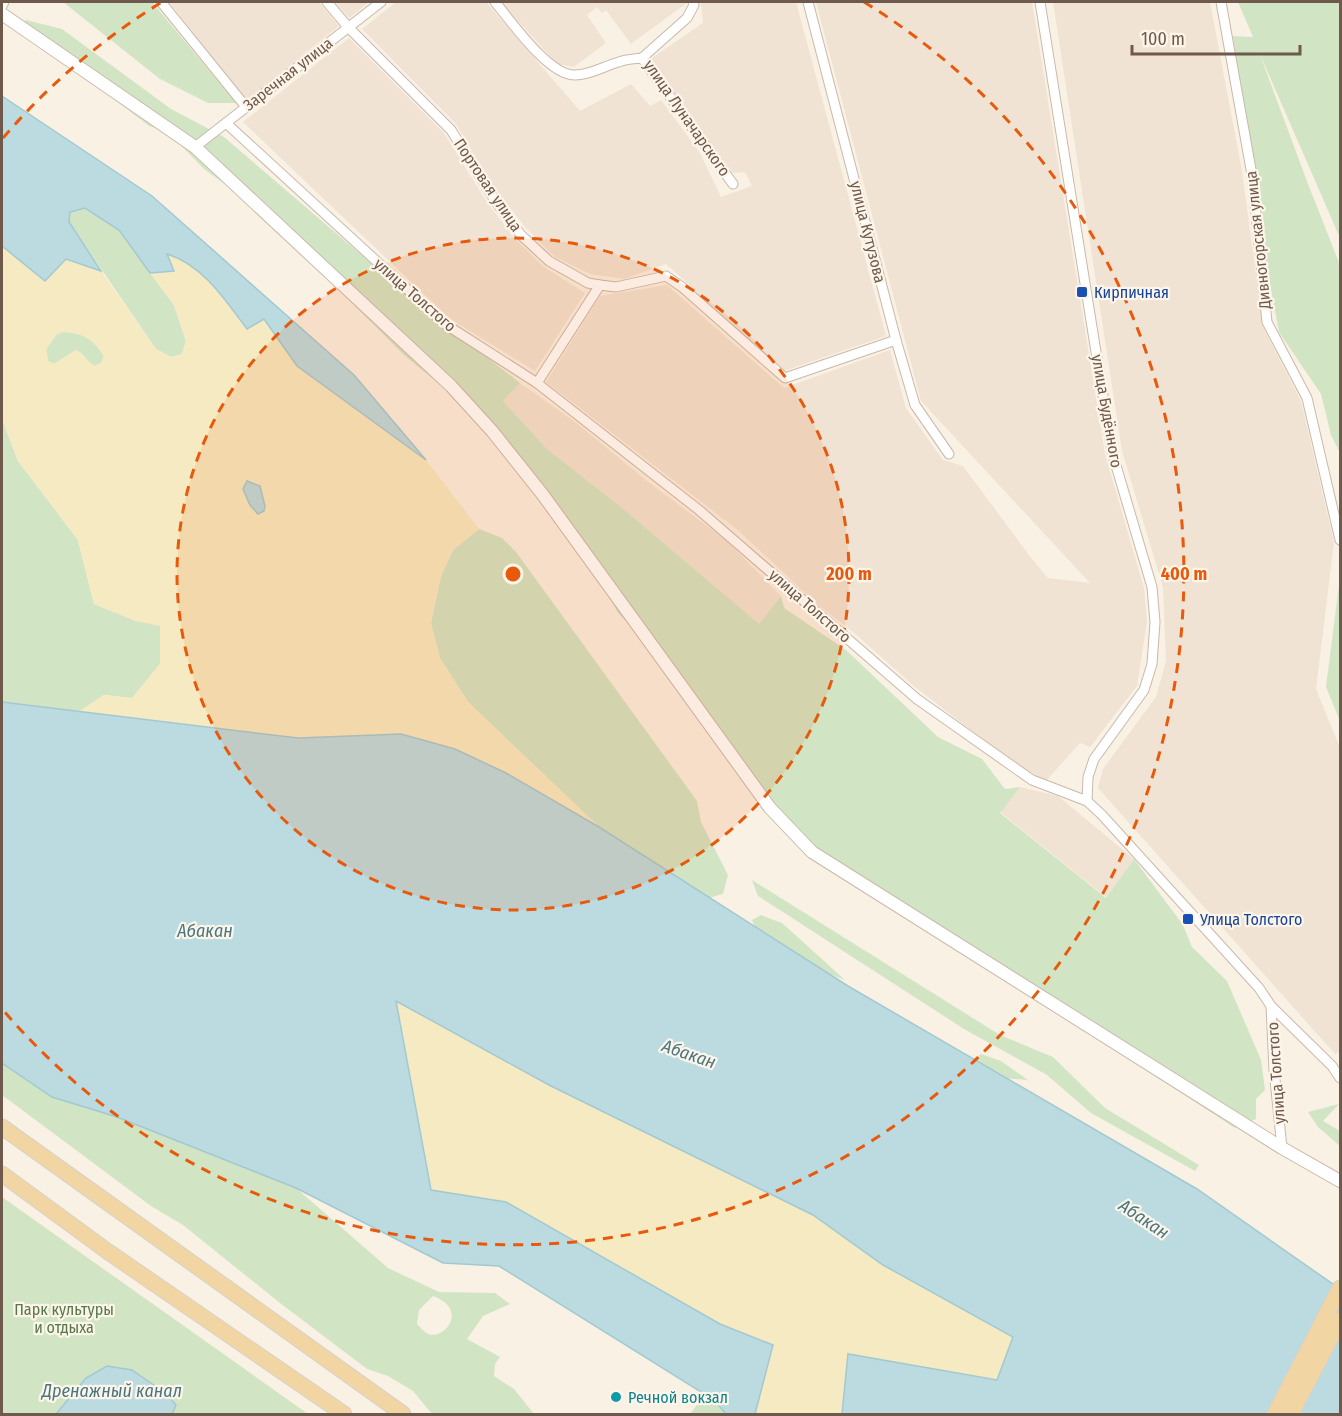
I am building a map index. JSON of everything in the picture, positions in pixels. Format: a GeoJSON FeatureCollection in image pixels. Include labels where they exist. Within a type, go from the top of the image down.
{"type":"FeatureCollection","features":[{"type":"Feature","properties":{"kind":"main road"},"geometry":{"type":"LineString","coordinates":[[2,1127],[403,1414]]}},
{"type":"Feature","properties":{"kind":"main road"},"geometry":{"type":"LineString","coordinates":[[2,1174],[107,1251],[344,1414]]}},
{"type":"Feature","properties":{"kind":"main road"},"geometry":{"type":"LineString","coordinates":[[1275,1414],[1341,1288]]}},
{"type":"Feature","properties":{"kind":"main road"},"geometry":{"type":"LineString","coordinates":[[1291,1414],[1341,1320]]}},
{"type":"Feature","properties":{"kind":"street"},"geometry":{"type":"LineString","coordinates":[[2,6],[4,2]]}},
{"type":"Feature","properties":{"kind":"street"},"geometry":{"type":"LineString","coordinates":[[160,2],[246,107]]}},
{"type":"Feature","properties":{"kind":"street","name":"Портовая улица"},"geometry":{"type":"LineString","coordinates":[[327,2],[348,27],[451,130],[496,202],[521,235],[549,261],[588,283],[600,285],[616,286],[666,276],[682,287],[785,378],[896,340]]}},
{"type":"Feature","properties":{"kind":"street","name":"Заречная улица"},"geometry":{"type":"LineString","coordinates":[[195,147],[381,2]]}},
{"type":"Feature","properties":{"kind":"street"},"geometry":{"type":"LineString","coordinates":[[495,2],[542,57],[558,72],[573,76],[619,61],[642,57]]}},
{"type":"Feature","properties":{"kind":"street","name":"улица Луначарского"},"geometry":{"type":"LineString","coordinates":[[693,2],[694,5],[687,18],[642,57],[733,184]]}},
{"type":"Feature","properties":{"kind":"street","name":"улица Кутузова"},"geometry":{"type":"LineString","coordinates":[[808,2],[915,405],[949,454]]}},
{"type":"Feature","properties":{"kind":"street","name":"улица Будённого"},"geometry":{"type":"LineString","coordinates":[[1040,2],[1112,452],[1152,587],[1155,622],[1152,664],[1143,690],[1094,759],[1088,777],[1087,801]]}},
{"type":"Feature","properties":{"kind":"street","name":"Дивногорская улица"},"geometry":{"type":"LineString","coordinates":[[1221,2],[1251,174],[1267,322],[1307,398],[1341,540]]}},
{"type":"Feature","properties":{"kind":"street"},"geometry":{"type":"LineString","coordinates":[[2,14],[195,147],[451,386],[492,431],[543,495],[770,808],[812,852],[1282,1148],[1341,1181]]}},
{"type":"Feature","properties":{"kind":"street","name":"улица Толстого"},"geometry":{"type":"LineString","coordinates":[[226,123],[445,324],[537,383],[699,510],[917,699],[1032,780],[1087,801],[1259,988],[1271,1006],[1274,1070],[1282,1148]]}},
{"type":"Feature","properties":{"kind":"street"},"geometry":{"type":"LineString","coordinates":[[537,383],[600,285]]}},
{"type":"Feature","properties":{"kind":"street"},"geometry":{"type":"LineString","coordinates":[[1271,1006],[1336,1063],[1341,1078]]}},
{"type":"Feature","properties":{"kind":"shaded area"},"geometry":{"type":"Polygon","coordinates":[[[169,2],[319,2],[339,26],[246,100],[169,2]]]}},
{"type":"Feature","properties":{"kind":"shaded area"},"geometry":{"type":"Polygon","coordinates":[[[335,2],[369,2],[349,18],[335,2]]]}},
{"type":"Feature","properties":{"kind":"shaded area"},"geometry":{"type":"Polygon","coordinates":[[[396,2],[486,2],[580,111],[631,84],[650,106],[661,100],[700,153],[721,197],[752,186],[745,172],[733,173],[649,60],[703,23],[701,2],[796,2],[886,336],[784,371],[666,264],[624,279],[590,274],[555,257],[526,228],[494,188],[456,124],[362,29],[396,2]]]}},
{"type":"Feature","properties":{"kind":"shaded area"},"geometry":{"type":"Polygon","coordinates":[[[501,2],[688,2],[631,44],[606,10],[602,13],[597,7],[587,15],[606,43],[574,67],[557,64],[501,2]]]}},
{"type":"Feature","properties":{"kind":"shaded area"},"geometry":{"type":"Polygon","coordinates":[[[816,2],[1032,2],[1105,454],[1144,588],[1147,622],[1137,686],[1090,747],[1080,743],[1046,781],[1012,762],[914,686],[852,631],[817,604],[739,531],[546,382],[600,296],[667,285],[784,388],[890,350],[906,408],[943,460],[963,466],[1048,578],[1090,583],[921,401],[816,2]]]}},
{"type":"Feature","properties":{"kind":"shaded area"},"geometry":{"type":"Polygon","coordinates":[[[1053,2],[1210,2],[1242,171],[1263,327],[1301,401],[1334,542],[1316,689],[1340,748],[1340,1052],[1335,1054],[1098,788],[1103,769],[1156,697],[1166,661],[1163,587],[1122,451],[1053,2]]]}},
{"type":"Feature","properties":{"kind":"shaded area"},"geometry":{"type":"Polygon","coordinates":[[[349,38],[444,133],[488,204],[517,241],[544,267],[585,293],[535,371],[449,318],[243,122],[349,38]]]}},
{"type":"Feature","properties":{"kind":"shaded area"},"geometry":{"type":"Polygon","coordinates":[[[520,383],[575,422],[647,481],[727,541],[781,596],[759,625],[621,507],[547,449],[503,401],[520,383]]]}},
{"type":"Feature","properties":{"kind":"shaded area"},"geometry":{"type":"Polygon","coordinates":[[[1020,787],[1058,796],[1134,859],[1107,898],[1000,812],[1020,787]]]}},
{"type":"Feature","properties":{"kind":"green space"},"geometry":{"type":"Polygon","coordinates":[[[63,2],[152,2],[236,103],[208,103],[160,79],[63,2]]]}},
{"type":"Feature","properties":{"kind":"green space"},"geometry":{"type":"Polygon","coordinates":[[[1238,2],[1340,2],[1340,238],[1259,52],[1340,265],[1340,453],[1331,435],[1321,394],[1279,332],[1267,268],[1233,36],[1253,37],[1238,2]]]}},
{"type":"Feature","properties":{"kind":"green space"},"geometry":{"type":"Polygon","coordinates":[[[26,20],[62,29],[171,109],[224,137],[408,295],[520,383],[503,401],[547,449],[621,507],[759,624],[781,596],[784,608],[846,650],[938,737],[982,759],[1005,789],[1020,787],[1000,813],[1106,898],[1134,859],[1183,925],[1192,947],[1227,981],[1261,1060],[1265,1090],[1256,1099],[1256,1119],[1235,1128],[896,908],[837,861],[785,833],[677,673],[618,613],[591,562],[465,405],[404,355],[255,206],[204,169],[168,132],[149,126],[19,26],[26,20]]]}},
{"type":"Feature","properties":{"kind":"green space"},"geometry":{"type":"Polygon","coordinates":[[[85,208],[119,230],[174,305],[186,341],[182,354],[171,357],[156,349],[69,222],[70,212],[85,208]]]}},
{"type":"Feature","properties":{"kind":"green space"},"geometry":{"type":"Polygon","coordinates":[[[63,332],[77,334],[92,341],[104,356],[101,363],[92,365],[76,350],[54,364],[48,361],[46,349],[57,334],[63,332]]]}},
{"type":"Feature","properties":{"kind":"green space"},"geometry":{"type":"Polygon","coordinates":[[[2,419],[18,461],[78,540],[94,604],[136,621],[160,625],[160,664],[132,698],[104,695],[80,711],[2,702],[2,419]]]}},
{"type":"Feature","properties":{"kind":"green space"},"geometry":{"type":"Polygon","coordinates":[[[479,529],[502,538],[516,552],[697,801],[701,822],[728,875],[723,894],[709,898],[599,827],[468,702],[440,658],[431,623],[441,576],[453,550],[479,529]]]}},
{"type":"Feature","properties":{"kind":"green space"},"geometry":{"type":"Polygon","coordinates":[[[1340,577],[1340,721],[1326,687],[1340,577]]]}},
{"type":"Feature","properties":{"kind":"green space"},"geometry":{"type":"Polygon","coordinates":[[[752,880],[1000,1035],[1053,1057],[1105,1108],[1199,1165],[1195,1171],[1091,1113],[1047,1075],[964,1029],[758,896],[752,880]]]}},
{"type":"Feature","properties":{"kind":"green space"},"geometry":{"type":"Polygon","coordinates":[[[761,915],[782,923],[845,980],[792,957],[767,940],[752,920],[761,915]]]}},
{"type":"Feature","properties":{"kind":"green space"},"geometry":{"type":"Polygon","coordinates":[[[981,1054],[1001,1061],[1028,1080],[990,1077],[968,1063],[981,1054]]]}},
{"type":"Feature","properties":{"kind":"green space"},"geometry":{"type":"Polygon","coordinates":[[[2,1063],[52,1097],[117,1117],[296,1188],[388,1268],[439,1292],[495,1293],[510,1304],[483,1316],[467,1339],[500,1357],[495,1364],[494,1376],[514,1389],[534,1414],[432,1414],[413,1391],[388,1376],[367,1369],[183,1225],[151,1206],[2,1095],[2,1063]],[[433,1296],[419,1310],[417,1324],[428,1334],[435,1335],[441,1332],[450,1322],[452,1315],[450,1308],[433,1296]]]}},
{"type":"Feature","properties":{"kind":"green space"},"geometry":{"type":"Polygon","coordinates":[[[1339,1104],[1323,1121],[1340,1131],[1340,1146],[1318,1127],[1308,1112],[1339,1104]]]}},
{"type":"Feature","properties":{"kind":"green space","name":"Парк культуры и отдыха"},"geometry":{"type":"Polygon","coordinates":[[[2,1197],[308,1414],[172,1414],[176,1405],[168,1395],[132,1370],[86,1378],[56,1414],[2,1414],[2,1197]]]}},
{"type":"Feature","properties":{"kind":"green space"},"geometry":{"type":"Polygon","coordinates":[[[708,1400],[728,1414],[690,1414],[700,1401],[708,1400]]]}},
{"type":"Feature","properties":{"kind":"sand"},"geometry":{"type":"Polygon","coordinates":[[[2,246],[45,281],[66,259],[101,271],[156,349],[171,357],[182,354],[186,341],[174,305],[150,273],[174,271],[166,253],[184,260],[216,287],[247,328],[264,319],[297,366],[426,460],[479,529],[453,550],[441,576],[431,623],[440,658],[468,702],[599,827],[506,773],[455,749],[401,734],[298,738],[80,711],[104,695],[132,698],[160,664],[160,626],[136,621],[94,604],[78,540],[18,461],[2,419],[2,246]],[[70,333],[57,334],[46,349],[48,361],[54,364],[76,350],[92,365],[101,363],[104,356],[96,345],[87,338],[70,333]]]}},
{"type":"Feature","properties":{"kind":"sand"},"geometry":{"type":"Polygon","coordinates":[[[395,1001],[549,1085],[813,1215],[883,1265],[1013,1337],[997,1380],[848,1354],[842,1414],[755,1414],[772,1345],[720,1324],[506,1202],[431,1190],[395,1001]]]}},
{"type":"Feature","properties":{"kind":"water"},"geometry":{"type":"Polygon","coordinates":[[[2,96],[152,196],[354,375],[426,460],[297,366],[264,319],[247,329],[222,295],[192,266],[180,259],[167,254],[174,271],[150,273],[119,230],[85,208],[70,212],[69,222],[101,271],[66,259],[45,281],[2,246],[2,96]]]}},
{"type":"Feature","properties":{"kind":"water"},"geometry":{"type":"Polygon","coordinates":[[[247,481],[260,486],[265,506],[264,511],[258,514],[250,505],[243,489],[247,481]]]}},
{"type":"Feature","properties":{"kind":"water","name":"Абакан"},"geometry":{"type":"Polygon","coordinates":[[[2,702],[298,738],[401,734],[455,749],[506,773],[599,827],[848,986],[1197,1189],[1340,1289],[1340,1414],[842,1414],[848,1354],[997,1380],[1013,1337],[883,1265],[813,1215],[549,1085],[396,1001],[431,1190],[506,1202],[720,1324],[773,1345],[755,1414],[726,1414],[714,1400],[499,1266],[443,1263],[296,1188],[117,1117],[52,1097],[2,1063],[2,702]]]}},
{"type":"Feature","properties":{"kind":"water","name":"Дренажный канал"},"geometry":{"type":"Polygon","coordinates":[[[107,1366],[132,1370],[168,1395],[176,1405],[172,1414],[56,1414],[86,1378],[107,1366]]]}},
{"type":"Feature","properties":{"kind":"place","name":"Кирпичная"},"geometry":{"type":"Point","coordinates":[1082,292]}},
{"type":"Feature","properties":{"kind":"place","name":"Улица Толстого"},"geometry":{"type":"Point","coordinates":[1188,919]}},
{"type":"Feature","properties":{"kind":"place","name":"Речной вокзал"},"geometry":{"type":"Point","coordinates":[616,1397]}}]}
